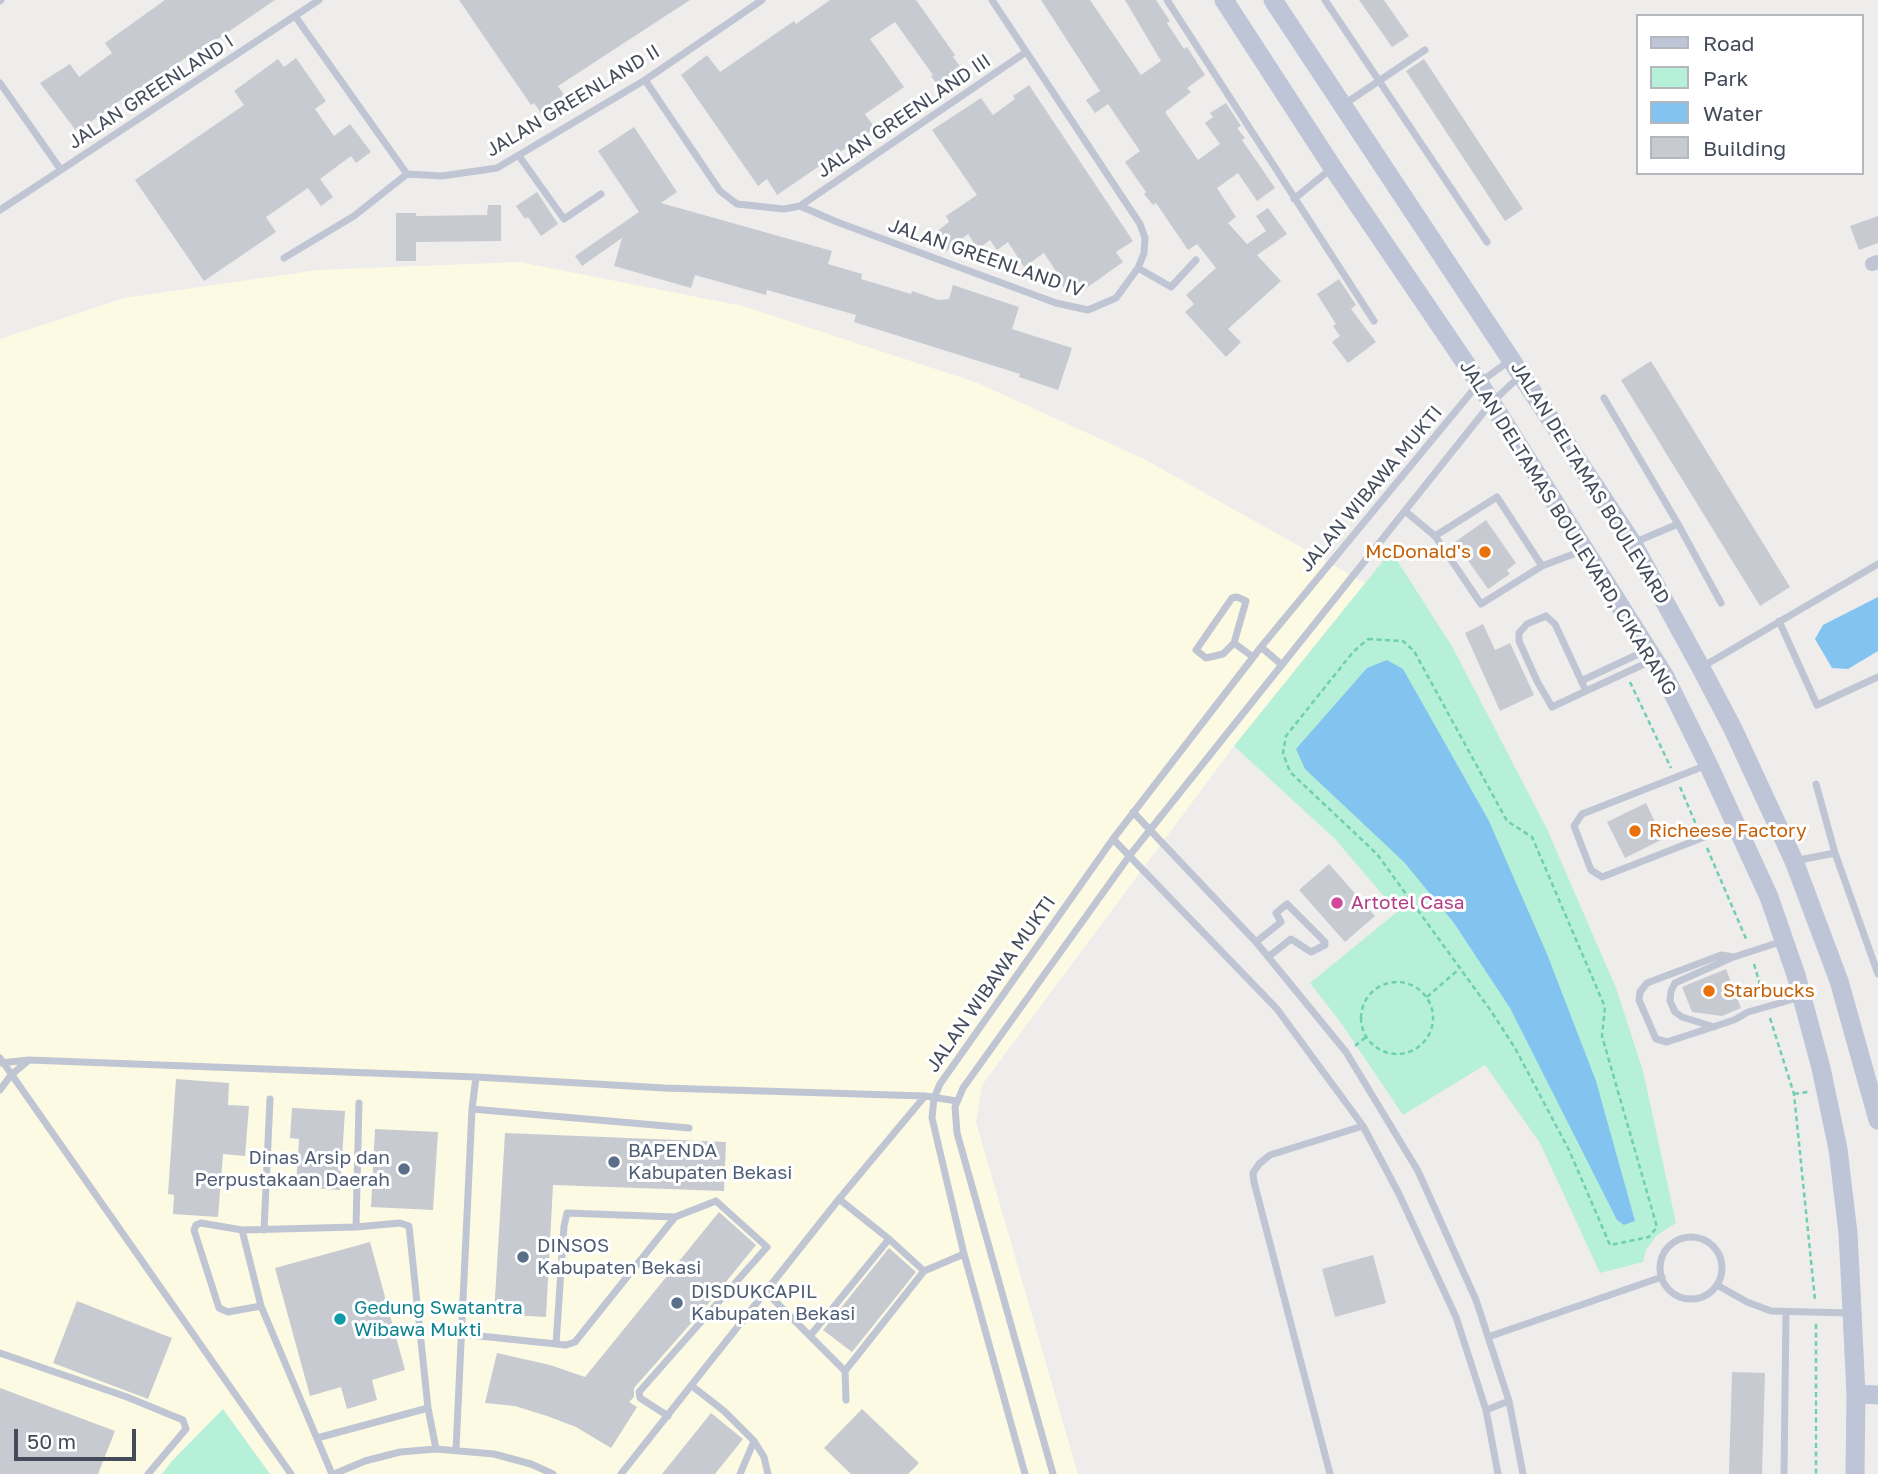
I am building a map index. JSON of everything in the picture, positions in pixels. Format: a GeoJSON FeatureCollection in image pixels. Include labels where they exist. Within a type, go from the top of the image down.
{"type":"FeatureCollection","features":[{"type":"Feature","properties":{"kind":"street","name":"JALAN DELTAMAS BOULEVARD, CIKARANG"},"geometry":{"type":"LineString","coordinates":[[1224,0],[1333,168],[1492,402],[1651,654],[1709,764],[1769,897],[1802,996],[1838,1149],[1848,1233],[1856,1394],[1855,1474]]}},
{"type":"Feature","properties":{"kind":"street","name":"JALAN DELTAMAS BOULEVARD"},"geometry":{"type":"LineString","coordinates":[[1273,0],[1633,544],[1701,668],[1739,741],[1794,861],[1839,981],[1878,1120]]}},
{"type":"Feature","properties":{"kind":"street"},"geometry":{"type":"LineString","coordinates":[[1856,1394],[1878,1395]]}},
{"type":"Feature","properties":{"kind":"lane","name":"JALAN GREENLAND I"},"geometry":{"type":"LineString","coordinates":[[0,210],[319,0]]}},
{"type":"Feature","properties":{"kind":"lane","name":"JALAN GREENLAND II"},"geometry":{"type":"LineString","coordinates":[[407,174],[442,176],[497,168],[645,80],[762,0]]}},
{"type":"Feature","properties":{"kind":"lane","name":"JALAN GREENLAND IV"},"geometry":{"type":"LineString","coordinates":[[645,80],[720,191],[740,205],[784,209],[800,206],[836,222],[1056,303],[1084,310],[1094,308],[1116,298],[1138,268],[1144,253],[1145,238],[1140,224],[992,0]]}},
{"type":"Feature","properties":{"kind":"lane"},"geometry":{"type":"LineString","coordinates":[[1167,0],[1374,321]]}},
{"type":"Feature","properties":{"kind":"lane"},"geometry":{"type":"LineString","coordinates":[[1325,0],[1486,242]]}},
{"type":"Feature","properties":{"kind":"lane"},"geometry":{"type":"LineString","coordinates":[[284,258],[354,216],[407,174],[295,16]]}},
{"type":"Feature","properties":{"kind":"lane"},"geometry":{"type":"LineString","coordinates":[[1342,106],[1425,50]]}},
{"type":"Feature","properties":{"kind":"lane","name":"JALAN GREENLAND III"},"geometry":{"type":"LineString","coordinates":[[800,206],[1026,52]]}},
{"type":"Feature","properties":{"kind":"lane"},"geometry":{"type":"LineString","coordinates":[[0,83],[61,170]]}},
{"type":"Feature","properties":{"kind":"lane"},"geometry":{"type":"LineString","coordinates":[[519,156],[564,219],[601,194]]}},
{"type":"Feature","properties":{"kind":"lane"},"geometry":{"type":"LineString","coordinates":[[1294,199],[1333,168]]}},
{"type":"Feature","properties":{"kind":"lane"},"geometry":{"type":"LineString","coordinates":[[1138,268],[1171,287],[1196,260]]}},
{"type":"Feature","properties":{"kind":"lane","name":"JALAN WIBAWA MUKTI"},"geometry":{"type":"LineString","coordinates":[[1025,1472],[964,1254],[932,1118],[930,1097],[1113,839],[1261,647],[1479,383],[1517,367]]}},
{"type":"Feature","properties":{"kind":"lane","name":"JALAN WIBAWA MUKTI"},"geometry":{"type":"LineString","coordinates":[[957,1101],[963,1088],[1130,855],[1492,402],[1517,367]]}},
{"type":"Feature","properties":{"kind":"lane"},"geometry":{"type":"LineString","coordinates":[[1604,398],[1721,603]]}},
{"type":"Feature","properties":{"kind":"lane"},"geometry":{"type":"LineString","coordinates":[[1434,536],[1497,498],[1542,566]]}},
{"type":"Feature","properties":{"kind":"lane"},"geometry":{"type":"LineString","coordinates":[[1405,511],[1434,536],[1482,604],[1542,566],[1585,550]]}},
{"type":"Feature","properties":{"kind":"lane"},"geometry":{"type":"LineString","coordinates":[[1633,544],[1678,524]]}},
{"type":"Feature","properties":{"kind":"lane"},"geometry":{"type":"LineString","coordinates":[[1701,668],[1878,564]]}},
{"type":"Feature","properties":{"kind":"lane"},"geometry":{"type":"LineString","coordinates":[[1237,597],[1246,601],[1234,643],[1223,654],[1206,658],[1196,650],[1233,598],[1237,597]]}},
{"type":"Feature","properties":{"kind":"lane"},"geometry":{"type":"LineString","coordinates":[[1586,691],[1555,624],[1546,616],[1527,624],[1519,633],[1519,641],[1550,705],[1558,705],[1626,673],[1651,654]]}},
{"type":"Feature","properties":{"kind":"lane"},"geometry":{"type":"LineString","coordinates":[[1779,621],[1817,705],[1878,677]]}},
{"type":"Feature","properties":{"kind":"lane"},"geometry":{"type":"LineString","coordinates":[[1234,643],[1253,657]]}},
{"type":"Feature","properties":{"kind":"lane"},"geometry":{"type":"LineString","coordinates":[[1261,647],[1282,665]]}},
{"type":"Feature","properties":{"kind":"lane"},"geometry":{"type":"LineString","coordinates":[[1581,681],[1651,654]]}},
{"type":"Feature","properties":{"kind":"lane"},"geometry":{"type":"LineString","coordinates":[[1709,764],[1582,814],[1574,826],[1591,870],[1602,877],[1736,825]]}},
{"type":"Feature","properties":{"kind":"lane"},"geometry":{"type":"LineString","coordinates":[[1816,784],[1835,853],[1878,974]]}},
{"type":"Feature","properties":{"kind":"lane"},"geometry":{"type":"LineString","coordinates":[[1133,813],[1255,942],[1346,1052],[1418,1171],[1476,1300],[1509,1401],[1523,1474]]}},
{"type":"Feature","properties":{"kind":"lane"},"geometry":{"type":"LineString","coordinates":[[1113,839],[1277,1009],[1363,1126],[1399,1194],[1456,1317],[1486,1410],[1499,1474]]}},
{"type":"Feature","properties":{"kind":"lane"},"geometry":{"type":"LineString","coordinates":[[1794,861],[1835,853]]}},
{"type":"Feature","properties":{"kind":"lane"},"geometry":{"type":"LineString","coordinates":[[1255,942],[1281,922],[1276,913],[1287,904],[1325,942],[1325,945],[1311,952],[1291,939],[1268,957]]}},
{"type":"Feature","properties":{"kind":"lane"},"geometry":{"type":"LineString","coordinates":[[1714,1027],[1682,1017],[1675,1012],[1670,1000],[1675,983],[1734,957],[1784,941]]}},
{"type":"Feature","properties":{"kind":"lane"},"geometry":{"type":"LineString","coordinates":[[1734,957],[1721,956],[1647,983],[1640,992],[1639,1000],[1656,1040],[1667,1042],[1734,1020],[1748,1012],[1802,996]]}},
{"type":"Feature","properties":{"kind":"lane"},"geometry":{"type":"LineString","coordinates":[[1,1060],[476,1077],[664,1088],[930,1097],[957,1101],[957,1133],[1053,1474]]}},
{"type":"Feature","properties":{"kind":"lane"},"geometry":{"type":"LineString","coordinates":[[1,1060],[291,1474]]}},
{"type":"Feature","properties":{"kind":"lane"},"geometry":{"type":"LineString","coordinates":[[0,1090],[11,1075],[29,1060]]}},
{"type":"Feature","properties":{"kind":"lane"},"geometry":{"type":"LineString","coordinates":[[456,1449],[472,1109],[476,1077]]}},
{"type":"Feature","properties":{"kind":"lane"},"geometry":{"type":"LineString","coordinates":[[621,1474],[839,1199],[930,1097]]}},
{"type":"Feature","properties":{"kind":"lane"},"geometry":{"type":"LineString","coordinates":[[264,1230],[270,1099]]}},
{"type":"Feature","properties":{"kind":"lane"},"geometry":{"type":"LineString","coordinates":[[356,1227],[359,1103]]}},
{"type":"Feature","properties":{"kind":"lane"},"geometry":{"type":"LineString","coordinates":[[472,1109],[689,1128]]}},
{"type":"Feature","properties":{"kind":"lane"},"geometry":{"type":"LineString","coordinates":[[1330,1474],[1257,1195],[1254,1173],[1259,1164],[1270,1156],[1363,1126]]}},
{"type":"Feature","properties":{"kind":"lane"},"geometry":{"type":"LineString","coordinates":[[839,1199],[924,1271]]}},
{"type":"Feature","properties":{"kind":"lane"},"geometry":{"type":"LineString","coordinates":[[556,1344],[567,1213],[675,1217],[714,1200],[767,1247],[639,1392],[640,1398],[668,1416]]}},
{"type":"Feature","properties":{"kind":"lane"},"geometry":{"type":"LineString","coordinates":[[461,1334],[566,1345],[575,1342],[675,1217]]}},
{"type":"Feature","properties":{"kind":"lane"},"geometry":{"type":"LineString","coordinates":[[261,1306],[228,1312],[219,1308],[194,1230],[196,1225],[201,1223],[242,1230],[264,1230],[401,1223],[410,1228],[428,1408],[436,1449]]}},
{"type":"Feature","properties":{"kind":"lane"},"geometry":{"type":"LineString","coordinates":[[242,1230],[261,1306],[333,1474],[365,1461],[400,1452],[436,1449],[494,1454],[531,1464],[553,1474]]}},
{"type":"Feature","properties":{"kind":"lane"},"geometry":{"type":"LineString","coordinates":[[1687,1237],[1696,1237],[1712,1245],[1721,1259],[1722,1268],[1717,1285],[1704,1296],[1687,1298],[1671,1291],[1662,1277],[1661,1259],[1671,1245],[1687,1237]]}},
{"type":"Feature","properties":{"kind":"lane"},"geometry":{"type":"LineString","coordinates":[[810,1336],[889,1239]]}},
{"type":"Feature","properties":{"kind":"lane"},"geometry":{"type":"LineString","coordinates":[[846,1400],[845,1371],[924,1271],[964,1254]]}},
{"type":"Feature","properties":{"kind":"lane"},"geometry":{"type":"LineString","coordinates":[[1488,1337],[1662,1277]]}},
{"type":"Feature","properties":{"kind":"lane"},"geometry":{"type":"LineString","coordinates":[[1717,1285],[1747,1302],[1771,1311],[1852,1313]]}},
{"type":"Feature","properties":{"kind":"lane"},"geometry":{"type":"LineString","coordinates":[[766,1292],[845,1371]]}},
{"type":"Feature","properties":{"kind":"lane"},"geometry":{"type":"LineString","coordinates":[[1784,1474],[1786,1312]]}},
{"type":"Feature","properties":{"kind":"lane"},"geometry":{"type":"LineString","coordinates":[[0,1353],[183,1420],[186,1429],[148,1474]]}},
{"type":"Feature","properties":{"kind":"lane"},"geometry":{"type":"LineString","coordinates":[[692,1386],[724,1411],[754,1441],[764,1457],[768,1474]]}},
{"type":"Feature","properties":{"kind":"lane"},"geometry":{"type":"LineString","coordinates":[[1486,1410],[1509,1401]]}},
{"type":"Feature","properties":{"kind":"lane"},"geometry":{"type":"LineString","coordinates":[[317,1438],[428,1408]]}},
{"type":"Feature","properties":{"kind":"lane"},"geometry":{"type":"LineString","coordinates":[[740,1474],[754,1441]]}},
{"type":"Feature","properties":{"kind":"lane"},"geometry":{"type":"LineString","coordinates":[[1013,1474],[1025,1472]]}},
{"type":"Feature","properties":{"kind":"path"},"geometry":{"type":"LineString","coordinates":[[1368,639],[1404,641],[1414,651],[1507,821],[1532,837],[1605,1007],[1602,1036],[1657,1227],[1649,1237],[1610,1245],[1569,1150],[1515,1048],[1459,969],[1377,854],[1290,772],[1283,753],[1286,736],[1353,652],[1368,639]]}},
{"type":"Feature","properties":{"kind":"path"},"geometry":{"type":"LineString","coordinates":[[1626,673],[1745,934],[1794,1094],[1816,1314],[1816,1474]]}},
{"type":"Feature","properties":{"kind":"path"},"geometry":{"type":"LineString","coordinates":[[1427,997],[1459,969]]}},
{"type":"Feature","properties":{"kind":"path"},"geometry":{"type":"LineString","coordinates":[[1390,982],[1404,982],[1417,987],[1427,997],[1433,1010],[1433,1024],[1428,1038],[1417,1048],[1404,1054],[1390,1054],[1376,1048],[1366,1037],[1361,1024],[1362,1011],[1367,998],[1377,988],[1390,982]]}},
{"type":"Feature","properties":{"kind":"shaded area"},"geometry":{"type":"Polygon","coordinates":[[[519,262],[743,306],[978,383],[1144,459],[1365,583],[1234,746],[982,1085],[976,1122],[1078,1474],[0,1474],[0,339],[124,298],[317,270],[519,262]]]}},
{"type":"Feature","properties":{"kind":"green space"},"geometry":{"type":"Polygon","coordinates":[[[1391,551],[1453,648],[1547,829],[1616,988],[1643,1071],[1676,1223],[1656,1236],[1646,1250],[1643,1262],[1600,1273],[1540,1143],[1485,1065],[1403,1115],[1341,1023],[1310,983],[1397,912],[1335,839],[1234,746],[1391,551]]]}},
{"type":"Feature","properties":{"kind":"green space"},"geometry":{"type":"Polygon","coordinates":[[[223,1409],[270,1474],[162,1474],[171,1462],[223,1409]]]}},
{"type":"Feature","properties":{"kind":"water"},"geometry":{"type":"Polygon","coordinates":[[[1878,597],[1878,651],[1848,669],[1832,668],[1815,639],[1823,625],[1878,597]]]}},
{"type":"Feature","properties":{"kind":"water"},"geometry":{"type":"Polygon","coordinates":[[[1387,660],[1403,669],[1489,821],[1547,954],[1596,1081],[1635,1221],[1624,1225],[1617,1220],[1510,1008],[1454,923],[1404,862],[1305,769],[1296,749],[1367,668],[1387,660]]]}},
{"type":"Feature","properties":{"kind":"building"},"geometry":{"type":"Polygon","coordinates":[[[165,0],[275,0],[139,91],[137,88],[77,132],[40,83],[70,64],[79,77],[112,53],[105,43],[165,0]]]}},
{"type":"Feature","properties":{"kind":"building"},"geometry":{"type":"Polygon","coordinates":[[[459,0],[690,0],[558,86],[572,106],[548,123],[534,103],[531,105],[459,0]]]}},
{"type":"Feature","properties":{"kind":"building"},"geometry":{"type":"Polygon","coordinates":[[[830,0],[916,0],[963,70],[939,87],[895,22],[870,39],[904,87],[865,114],[875,128],[777,195],[767,179],[758,186],[681,75],[707,55],[720,72],[794,21],[796,24],[830,0]]]}},
{"type":"Feature","properties":{"kind":"building"},"geometry":{"type":"Polygon","coordinates":[[[1041,0],[1090,0],[1141,75],[1161,61],[1125,0],[1156,0],[1170,21],[1167,23],[1205,75],[1187,88],[1191,92],[1165,112],[1198,160],[1220,144],[1205,123],[1213,117],[1210,113],[1226,103],[1241,126],[1237,128],[1245,138],[1242,140],[1275,188],[1257,201],[1238,173],[1217,188],[1236,217],[1228,223],[1247,244],[1266,231],[1256,216],[1268,208],[1287,234],[1257,255],[1281,281],[1228,329],[1241,342],[1226,357],[1185,312],[1194,304],[1186,295],[1216,268],[1197,244],[1188,250],[1156,203],[1153,205],[1144,194],[1146,192],[1125,162],[1140,151],[1108,104],[1095,113],[1086,100],[1100,91],[1041,0]]]}},
{"type":"Feature","properties":{"kind":"building"},"geometry":{"type":"Polygon","coordinates":[[[1359,0],[1384,0],[1409,36],[1392,47],[1359,0]]]}},
{"type":"Feature","properties":{"kind":"building"},"geometry":{"type":"Polygon","coordinates":[[[296,58],[326,101],[315,109],[334,136],[350,124],[371,152],[356,163],[351,156],[320,179],[333,197],[321,206],[308,188],[266,217],[276,232],[204,281],[135,180],[244,105],[234,91],[278,59],[284,67],[296,58]]]}},
{"type":"Feature","properties":{"kind":"building"},"geometry":{"type":"Polygon","coordinates":[[[1424,59],[1523,209],[1505,221],[1406,71],[1424,59]]]}},
{"type":"Feature","properties":{"kind":"building"},"geometry":{"type":"Polygon","coordinates":[[[1029,85],[1133,241],[1116,252],[1123,262],[1085,289],[1080,282],[1072,289],[1069,285],[1065,289],[1056,278],[1059,276],[1044,253],[1024,267],[1008,242],[997,250],[990,240],[978,249],[968,234],[944,253],[931,236],[949,222],[946,216],[977,195],[932,130],[981,98],[993,115],[1029,85]]]}},
{"type":"Feature","properties":{"kind":"building"},"geometry":{"type":"Polygon","coordinates":[[[634,127],[677,192],[661,203],[832,251],[828,264],[862,274],[861,279],[911,294],[912,291],[938,300],[949,299],[953,285],[1019,307],[1012,329],[1072,348],[1058,390],[1019,377],[1020,374],[854,322],[856,315],[767,290],[766,295],[695,275],[691,288],[614,266],[622,238],[582,266],[575,256],[639,212],[598,151],[634,127]]]}},
{"type":"Feature","properties":{"kind":"building"},"geometry":{"type":"Polygon","coordinates":[[[537,192],[558,224],[541,236],[528,217],[525,219],[516,206],[537,192]]]}},
{"type":"Feature","properties":{"kind":"building"},"geometry":{"type":"Polygon","coordinates":[[[488,205],[501,205],[501,241],[416,242],[416,261],[396,261],[396,213],[416,213],[416,216],[487,215],[488,205]]]}},
{"type":"Feature","properties":{"kind":"building"},"geometry":{"type":"Polygon","coordinates":[[[1878,216],[1878,243],[1859,250],[1850,226],[1878,216]]]}},
{"type":"Feature","properties":{"kind":"building"},"geometry":{"type":"Polygon","coordinates":[[[1339,279],[1356,305],[1351,309],[1376,342],[1348,363],[1332,342],[1340,336],[1333,326],[1336,324],[1317,294],[1339,279]]]}},
{"type":"Feature","properties":{"kind":"building"},"geometry":{"type":"Polygon","coordinates":[[[1651,361],[1790,587],[1760,606],[1621,380],[1651,361]]]}},
{"type":"Feature","properties":{"kind":"building","name":"McDonald's"},"geometry":{"type":"Polygon","coordinates":[[[1486,520],[1516,563],[1507,570],[1510,574],[1488,589],[1455,542],[1486,520]]]}},
{"type":"Feature","properties":{"kind":"building"},"geometry":{"type":"Polygon","coordinates":[[[1483,624],[1495,650],[1510,643],[1534,695],[1500,711],[1465,633],[1483,624]]]}},
{"type":"Feature","properties":{"kind":"building","name":"Richeese Factory"},"geometry":{"type":"Polygon","coordinates":[[[1646,803],[1663,839],[1625,858],[1607,822],[1646,803]]]}},
{"type":"Feature","properties":{"kind":"building","name":"Artotel Casa"},"geometry":{"type":"Polygon","coordinates":[[[1329,864],[1375,916],[1345,942],[1299,890],[1329,864]]]}},
{"type":"Feature","properties":{"kind":"building","name":"Starbucks"},"geometry":{"type":"Polygon","coordinates":[[[1726,969],[1741,1008],[1722,1016],[1692,1012],[1682,987],[1726,969]]]}},
{"type":"Feature","properties":{"kind":"building"},"geometry":{"type":"Polygon","coordinates":[[[176,1079],[229,1083],[228,1105],[249,1106],[245,1156],[223,1154],[218,1217],[173,1214],[174,1195],[168,1194],[176,1079]]]}},
{"type":"Feature","properties":{"kind":"building"},"geometry":{"type":"Polygon","coordinates":[[[292,1108],[345,1111],[340,1190],[296,1187],[299,1139],[290,1138],[292,1108]]]}},
{"type":"Feature","properties":{"kind":"building","name":"Dinas Arsip dan Perpustakaan Daerah"},"geometry":{"type":"Polygon","coordinates":[[[375,1129],[438,1132],[433,1210],[371,1207],[375,1129]]]}},
{"type":"Feature","properties":{"kind":"building","name":"BAPENDA Kabupaten Bekasi"},"geometry":{"type":"Polygon","coordinates":[[[505,1133],[726,1142],[724,1191],[553,1185],[546,1317],[494,1314],[505,1133]]]}},
{"type":"Feature","properties":{"kind":"building"},"geometry":{"type":"Polygon","coordinates":[[[719,1212],[756,1245],[634,1388],[634,1397],[629,1402],[637,1407],[611,1448],[576,1427],[547,1416],[515,1406],[485,1403],[497,1353],[550,1365],[585,1377],[719,1212]]]}},
{"type":"Feature","properties":{"kind":"building","name":"Gedung Swatantra Wibawa Mukti"},"geometry":{"type":"Polygon","coordinates":[[[370,1242],[405,1370],[372,1380],[377,1400],[347,1409],[341,1387],[310,1396],[275,1268],[370,1242]]]}},
{"type":"Feature","properties":{"kind":"building"},"geometry":{"type":"Polygon","coordinates":[[[889,1248],[916,1272],[852,1352],[823,1330],[889,1248]]]}},
{"type":"Feature","properties":{"kind":"building"},"geometry":{"type":"Polygon","coordinates":[[[1373,1255],[1386,1303],[1335,1317],[1322,1269],[1373,1255]]]}},
{"type":"Feature","properties":{"kind":"building"},"geometry":{"type":"Polygon","coordinates":[[[77,1301],[172,1338],[148,1399],[53,1363],[77,1301]]]}},
{"type":"Feature","properties":{"kind":"building"},"geometry":{"type":"Polygon","coordinates":[[[1732,1372],[1765,1373],[1762,1474],[1729,1474],[1732,1372]]]}},
{"type":"Feature","properties":{"kind":"building"},"geometry":{"type":"Polygon","coordinates":[[[0,1388],[115,1431],[98,1474],[0,1474],[0,1388]]]}},
{"type":"Feature","properties":{"kind":"building"},"geometry":{"type":"Polygon","coordinates":[[[862,1409],[919,1463],[908,1474],[851,1474],[824,1448],[862,1409]]]}},
{"type":"Feature","properties":{"kind":"building"},"geometry":{"type":"Polygon","coordinates":[[[711,1413],[743,1439],[715,1474],[662,1474],[711,1413]]]}},
{"type":"Feature","properties":{"kind":"place","name":"McDonald's"},"geometry":{"type":"Point","coordinates":[1485,552]}},
{"type":"Feature","properties":{"kind":"place","name":"Richeese Factory"},"geometry":{"type":"Point","coordinates":[1635,831]}},
{"type":"Feature","properties":{"kind":"place","name":"Artotel Casa"},"geometry":{"type":"Point","coordinates":[1337,903]}},
{"type":"Feature","properties":{"kind":"place","name":"Starbucks"},"geometry":{"type":"Point","coordinates":[1709,991]}},
{"type":"Feature","properties":{"kind":"place","name":"BAPENDA Kabupaten Bekasi"},"geometry":{"type":"Point","coordinates":[614,1162]}},
{"type":"Feature","properties":{"kind":"place","name":"Dinas Arsip dan Perpustakaan Daerah"},"geometry":{"type":"Point","coordinates":[404,1169]}},
{"type":"Feature","properties":{"kind":"place","name":"DINSOS Kabupaten Bekasi"},"geometry":{"type":"Point","coordinates":[523,1257]}},
{"type":"Feature","properties":{"kind":"place","name":"DISDUKCAPIL Kabupaten Bekasi"},"geometry":{"type":"Point","coordinates":[677,1303]}},
{"type":"Feature","properties":{"kind":"place","name":"Gedung Swatantra Wibawa Mukti"},"geometry":{"type":"Point","coordinates":[340,1319]}}]}
